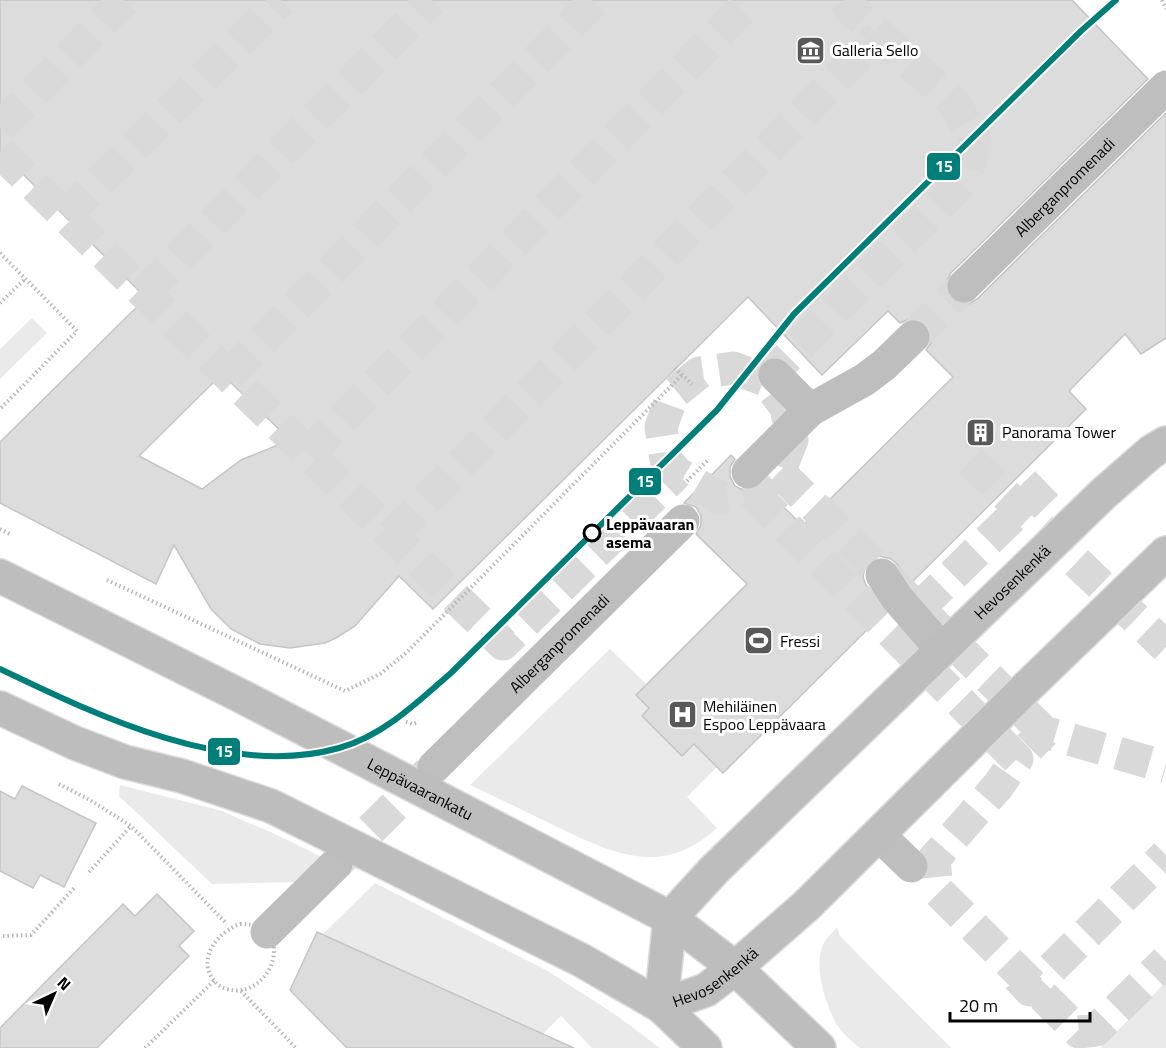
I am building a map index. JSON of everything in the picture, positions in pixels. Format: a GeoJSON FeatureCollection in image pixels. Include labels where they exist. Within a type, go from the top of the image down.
{"type":"FeatureCollection","features":[{"type":"Feature","properties":{"kind":"main road","name":"Hevosenkenkä"},"geometry":{"type":"LineString","coordinates":[[1166,443],[1151,452],[1103,494],[714,870],[670,918],[661,1006],[706,990],[735,968],[806,906],[1166,553]]}},
{"type":"Feature","properties":{"kind":"main road","name":"Leppävaarankatu"},"geometry":{"type":"LineString","coordinates":[[0,576],[237,694],[670,918],[735,968],[819,1048]]}},
{"type":"Feature","properties":{"kind":"main road"},"geometry":{"type":"LineString","coordinates":[[0,708],[125,762],[182,776],[271,806],[581,960],[661,1006],[705,1048]]}},
{"type":"Feature","properties":{"kind":"street","name":"Alberganpromenadi"},"geometry":{"type":"LineString","coordinates":[[964,286],[1166,87]]}},
{"type":"Feature","properties":{"kind":"street"},"geometry":{"type":"LineString","coordinates":[[748,472],[810,410],[864,380],[884,365],[913,337]]}},
{"type":"Feature","properties":{"kind":"street"},"geometry":{"type":"LineString","coordinates":[[775,375],[810,410]]}},
{"type":"Feature","properties":{"kind":"street","name":"Alberganpromenadi"},"geometry":{"type":"LineString","coordinates":[[434,767],[683,522]]}},
{"type":"Feature","properties":{"kind":"street"},"geometry":{"type":"LineString","coordinates":[[882,575],[897,598],[942,650]]}},
{"type":"Feature","properties":{"kind":"street"},"geometry":{"type":"LineString","coordinates":[[879,835],[911,866]]}},
{"type":"Feature","properties":{"kind":"street"},"geometry":{"type":"LineString","coordinates":[[267,932],[336,864]]}},
{"type":"Feature","properties":{"kind":"path"},"geometry":{"type":"LineString","coordinates":[[1161,0],[1166,9]]}},
{"type":"Feature","properties":{"kind":"path"},"geometry":{"type":"LineString","coordinates":[[0,253],[77,331],[0,409]]}},
{"type":"Feature","properties":{"kind":"path"},"geometry":{"type":"LineString","coordinates":[[0,303],[25,279]]}},
{"type":"Feature","properties":{"kind":"path"},"geometry":{"type":"LineString","coordinates":[[675,368],[692,384]]}},
{"type":"Feature","properties":{"kind":"path"},"geometry":{"type":"LineString","coordinates":[[106,580],[345,691],[380,675],[406,653],[682,375]]}},
{"type":"Feature","properties":{"kind":"path"},"geometry":{"type":"LineString","coordinates":[[0,530],[11,534]]}},
{"type":"Feature","properties":{"kind":"path"},"geometry":{"type":"LineString","coordinates":[[50,779],[90,800],[131,826],[231,927]]}},
{"type":"Feature","properties":{"kind":"path"},"geometry":{"type":"LineString","coordinates":[[88,872],[131,826]]}},
{"type":"Feature","properties":{"kind":"path"},"geometry":{"type":"LineString","coordinates":[[3,936],[31,936],[75,887]]}},
{"type":"Feature","properties":{"kind":"path"},"geometry":{"type":"LineString","coordinates":[[145,1048],[214,981]]}},
{"type":"Feature","properties":{"kind":"path"},"geometry":{"type":"LineString","coordinates":[[241,991],[296,1048]]}},
{"type":"Feature","properties":{"kind":"shaded area"},"geometry":{"type":"Polygon","coordinates":[[[32,318],[47,333],[0,379],[0,349],[32,318]]]}},
{"type":"Feature","properties":{"kind":"shaded area"},"geometry":{"type":"Polygon","coordinates":[[[610,649],[646,684],[636,695],[649,708],[642,716],[682,756],[694,744],[717,767],[687,797],[717,828],[697,844],[676,853],[656,857],[616,852],[470,785],[610,649]]]}},
{"type":"Feature","properties":{"kind":"shaded area"},"geometry":{"type":"Polygon","coordinates":[[[120,785],[219,810],[322,857],[298,882],[212,884],[119,796],[120,785]]]}},
{"type":"Feature","properties":{"kind":"shaded area"},"geometry":{"type":"Polygon","coordinates":[[[375,883],[546,970],[616,1015],[660,1048],[592,1048],[561,1016],[543,1034],[323,934],[375,883]]]}},
{"type":"Feature","properties":{"kind":"shaded area"},"geometry":{"type":"Polygon","coordinates":[[[837,927],[840,936],[951,1048],[860,1048],[843,1033],[825,997],[819,961],[826,939],[837,927]]]}},
{"type":"Feature","properties":{"kind":"shaded area"},"geometry":{"type":"Polygon","coordinates":[[[1166,982],[1166,1048],[1100,1048],[1166,982]]]}},
{"type":"Feature","properties":{"kind":"building"},"geometry":{"type":"Polygon","coordinates":[[[0,0],[1072,0],[1148,79],[951,273],[946,282],[946,291],[951,300],[960,304],[969,304],[977,299],[1166,113],[1166,338],[1141,354],[1125,334],[1069,391],[1086,409],[910,584],[898,565],[891,559],[880,556],[871,560],[865,567],[863,577],[885,612],[723,773],[694,744],[682,756],[642,716],[649,708],[636,695],[747,584],[696,534],[701,525],[701,516],[696,507],[684,503],[731,455],[735,459],[730,467],[730,476],[735,486],[743,490],[752,490],[761,485],[803,526],[953,377],[926,350],[931,343],[931,333],[927,324],[919,319],[909,319],[900,323],[888,311],[822,375],[748,297],[433,609],[399,576],[355,626],[336,638],[325,643],[290,648],[260,644],[231,629],[211,609],[174,545],[156,584],[0,503],[0,442],[146,298],[0,151],[0,0]],[[222,374],[139,456],[202,489],[241,460],[290,440],[222,374]]]}},
{"type":"Feature","properties":{"kind":"building"},"geometry":{"type":"Polygon","coordinates":[[[22,786],[96,823],[64,887],[40,875],[33,888],[0,871],[0,791],[15,799],[22,786]]]}},
{"type":"Feature","properties":{"kind":"building"},"geometry":{"type":"Polygon","coordinates":[[[157,894],[194,931],[179,946],[189,956],[97,1048],[0,1048],[0,1028],[123,904],[135,916],[157,894]]]}},
{"type":"Feature","properties":{"kind":"building"},"geometry":{"type":"Polygon","coordinates":[[[317,932],[574,1048],[347,1048],[290,990],[317,932]]]}},
{"type":"Feature","properties":{"kind":"tunnel"},"geometry":{"type":"LineString","coordinates":[[0,127],[124,0]]}},
{"type":"Feature","properties":{"kind":"tunnel"},"geometry":{"type":"LineString","coordinates":[[65,216],[281,0]]}},
{"type":"Feature","properties":{"kind":"tunnel"},"geometry":{"type":"LineString","coordinates":[[144,293],[431,0]]}},
{"type":"Feature","properties":{"kind":"tunnel"},"geometry":{"type":"LineString","coordinates":[[228,376],[595,0]]}},
{"type":"Feature","properties":{"kind":"tunnel"},"geometry":{"type":"LineString","coordinates":[[308,454],[751,0]]}},
{"type":"Feature","properties":{"kind":"tunnel"},"geometry":{"type":"LineString","coordinates":[[765,380],[966,178],[975,140],[954,103],[851,9],[845,0]]}},
{"type":"Feature","properties":{"kind":"tunnel"},"geometry":{"type":"LineString","coordinates":[[392,535],[879,35]]}},
{"type":"Feature","properties":{"kind":"tunnel"},"geometry":{"type":"LineString","coordinates":[[0,152],[503,644],[677,473]]}},
{"type":"Feature","properties":{"kind":"tunnel"},"geometry":{"type":"LineString","coordinates":[[913,337],[964,286]]}},
{"type":"Feature","properties":{"kind":"tunnel"},"geometry":{"type":"LineString","coordinates":[[733,368],[765,380],[786,407],[792,440],[779,472],[753,493],[720,498],[677,473],[666,460],[661,427],[673,394],[699,373],[733,368]]}},
{"type":"Feature","properties":{"kind":"tunnel"},"geometry":{"type":"LineString","coordinates":[[970,461],[1166,647]]}},
{"type":"Feature","properties":{"kind":"tunnel"},"geometry":{"type":"LineString","coordinates":[[779,472],[1044,732]]}},
{"type":"Feature","properties":{"kind":"tunnel"},"geometry":{"type":"LineString","coordinates":[[918,609],[1056,474]]}},
{"type":"Feature","properties":{"kind":"tunnel"},"geometry":{"type":"LineString","coordinates":[[753,493],[1017,759],[998,786],[934,859],[937,890],[1079,1032],[1096,1030],[1166,961]]}},
{"type":"Feature","properties":{"kind":"tunnel"},"geometry":{"type":"LineString","coordinates":[[1029,747],[1044,732],[1166,767]]}},
{"type":"Feature","properties":{"kind":"tunnel"},"geometry":{"type":"LineString","coordinates":[[336,864],[434,767]]}},
{"type":"Feature","properties":{"kind":"tunnel"},"geometry":{"type":"LineString","coordinates":[[1018,977],[1030,990],[1166,855]]}},
{"type":"Feature","properties":{"kind":"transit line","name":"15"},"geometry":{"type":"LineString","coordinates":[[0,669],[121,723],[165,738],[209,749],[253,755],[297,755],[339,748],[371,735],[413,706],[452,672],[717,410],[794,314],[1081,31],[1116,0]]}},
{"type":"Feature","properties":{"kind":"place","name":"Galleria Sello"},"geometry":{"type":"Point","coordinates":[811,50]}},
{"type":"Feature","properties":{"kind":"place","name":"Panorama Tower"},"geometry":{"type":"Point","coordinates":[981,432]}},
{"type":"Feature","properties":{"kind":"place","name":"Leppävaaran asema"},"geometry":{"type":"Point","coordinates":[592,533]}},
{"type":"Feature","properties":{"kind":"place","name":"Fressi"},"geometry":{"type":"Point","coordinates":[759,641]}},
{"type":"Feature","properties":{"kind":"place","name":"Mehiläinen Espoo Leppävaara"},"geometry":{"type":"Point","coordinates":[682,715]}}]}
